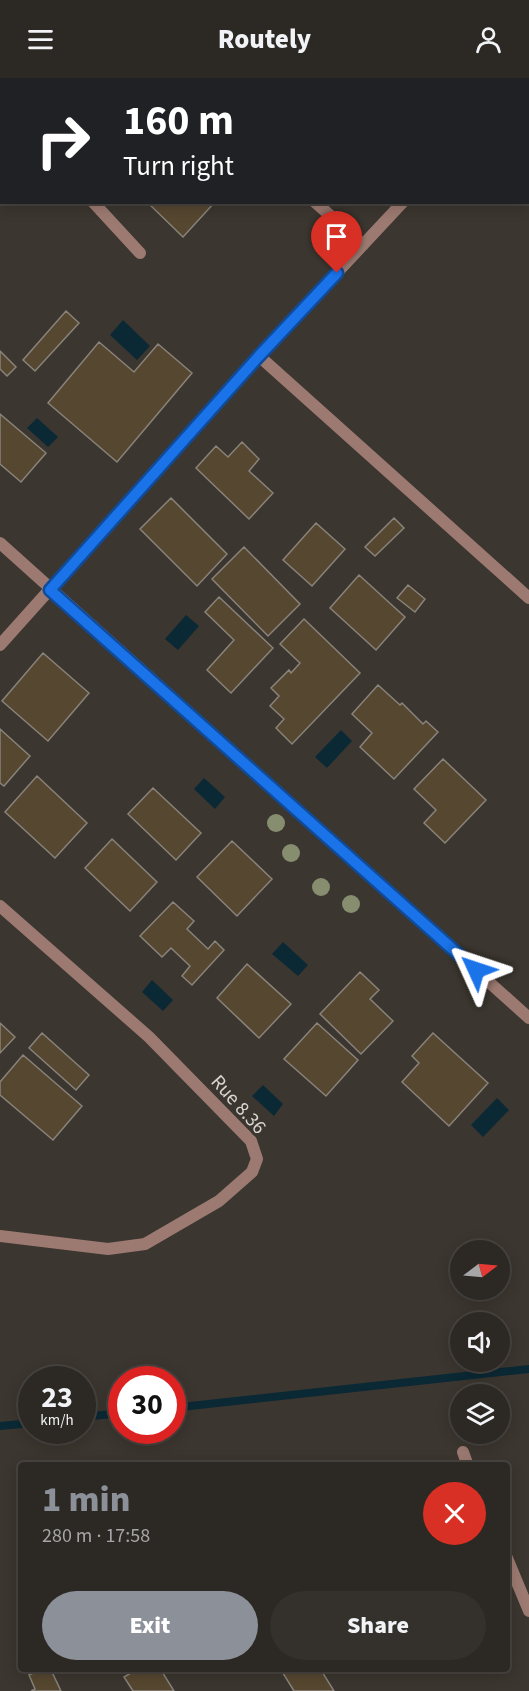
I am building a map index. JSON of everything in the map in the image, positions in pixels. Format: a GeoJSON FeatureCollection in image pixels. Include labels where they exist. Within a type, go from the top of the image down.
{"type":"FeatureCollection","features":[{"type":"Feature","properties":{"kind":"street"},"geometry":{"type":"LineString","coordinates":[[95,204],[140,253]]}},
{"type":"Feature","properties":{"kind":"street"},"geometry":{"type":"LineString","coordinates":[[317,204],[363,245]]}},
{"type":"Feature","properties":{"kind":"street"},"geometry":{"type":"LineString","coordinates":[[0,645],[259,356],[400,204]]}},
{"type":"Feature","properties":{"kind":"street"},"geometry":{"type":"LineString","coordinates":[[259,356],[529,597]]}},
{"type":"Feature","properties":{"kind":"street"},"geometry":{"type":"LineString","coordinates":[[0,543],[529,1018]]}},
{"type":"Feature","properties":{"kind":"street","name":"Rue 8.36"},"geometry":{"type":"LineString","coordinates":[[0,906],[149,1037],[251,1141],[257,1159],[252,1172],[219,1201],[145,1244],[108,1249],[0,1236]]}},
{"type":"Feature","properties":{"kind":"street"},"geometry":{"type":"LineString","coordinates":[[462,1452],[466,1462]]}},
{"type":"Feature","properties":{"kind":"street"},"geometry":{"type":"LineString","coordinates":[[510,1564],[529,1611]]}},
{"type":"Feature","properties":{"kind":"water"},"geometry":{"type":"Polygon","coordinates":[[[123,320],[150,346],[137,360],[110,335],[123,320]]]}},
{"type":"Feature","properties":{"kind":"water"},"geometry":{"type":"Polygon","coordinates":[[[37,418],[58,437],[48,447],[27,428],[37,418]]]}},
{"type":"Feature","properties":{"kind":"water"},"geometry":{"type":"Polygon","coordinates":[[[186,615],[199,626],[178,650],[165,639],[186,615]]]}},
{"type":"Feature","properties":{"kind":"water"},"geometry":{"type":"Polygon","coordinates":[[[341,730],[352,741],[327,768],[315,757],[341,730]]]}},
{"type":"Feature","properties":{"kind":"water"},"geometry":{"type":"Polygon","coordinates":[[[204,778],[225,797],[215,809],[194,789],[204,778]]]}},
{"type":"Feature","properties":{"kind":"water"},"geometry":{"type":"Polygon","coordinates":[[[283,942],[308,965],[298,976],[272,954],[283,942]]]}},
{"type":"Feature","properties":{"kind":"water"},"geometry":{"type":"Polygon","coordinates":[[[152,980],[173,1000],[163,1011],[142,992],[152,980]]]}},
{"type":"Feature","properties":{"kind":"water"},"geometry":{"type":"Polygon","coordinates":[[[263,1085],[283,1104],[274,1116],[252,1096],[263,1085]]]}},
{"type":"Feature","properties":{"kind":"water"},"geometry":{"type":"Polygon","coordinates":[[[497,1098],[509,1110],[483,1137],[471,1125],[497,1098]]]}},
{"type":"Feature","properties":{"kind":"building"},"geometry":{"type":"Polygon","coordinates":[[[149,204],[213,204],[183,237],[149,204]]]}},
{"type":"Feature","properties":{"kind":"building"},"geometry":{"type":"Polygon","coordinates":[[[66,311],[79,323],[35,371],[23,360],[66,311]]]}},
{"type":"Feature","properties":{"kind":"building"},"geometry":{"type":"Polygon","coordinates":[[[99,342],[134,372],[158,344],[192,373],[117,462],[48,403],[99,342]]]}},
{"type":"Feature","properties":{"kind":"building"},"geometry":{"type":"Polygon","coordinates":[[[0,351],[16,367],[7,376],[0,369],[0,351]]]}},
{"type":"Feature","properties":{"kind":"building"},"geometry":{"type":"Polygon","coordinates":[[[0,414],[46,453],[21,482],[0,464],[0,414]]]}},
{"type":"Feature","properties":{"kind":"building"},"geometry":{"type":"Polygon","coordinates":[[[242,442],[259,459],[249,471],[273,493],[249,519],[196,468],[216,446],[228,457],[242,442]]]}},
{"type":"Feature","properties":{"kind":"building"},"geometry":{"type":"Polygon","coordinates":[[[171,498],[227,554],[197,586],[140,529],[171,498]]]}},
{"type":"Feature","properties":{"kind":"building"},"geometry":{"type":"Polygon","coordinates":[[[394,518],[404,528],[375,556],[365,547],[394,518]]]}},
{"type":"Feature","properties":{"kind":"building"},"geometry":{"type":"Polygon","coordinates":[[[316,523],[345,549],[312,586],[283,560],[316,523]]]}},
{"type":"Feature","properties":{"kind":"building"},"geometry":{"type":"Polygon","coordinates":[[[244,547],[300,604],[268,636],[212,579],[244,547]]]}},
{"type":"Feature","properties":{"kind":"building"},"geometry":{"type":"Polygon","coordinates":[[[359,575],[405,617],[376,650],[330,608],[359,575]]]}},
{"type":"Feature","properties":{"kind":"building"},"geometry":{"type":"Polygon","coordinates":[[[408,585],[425,599],[415,612],[397,598],[408,585]]]}},
{"type":"Feature","properties":{"kind":"building"},"geometry":{"type":"Polygon","coordinates":[[[219,597],[273,648],[231,693],[207,670],[234,640],[205,612],[219,597]]]}},
{"type":"Feature","properties":{"kind":"building"},"geometry":{"type":"Polygon","coordinates":[[[304,619],[360,673],[292,744],[276,728],[284,719],[270,706],[279,696],[271,688],[289,670],[291,673],[300,663],[280,644],[304,619]]]}},
{"type":"Feature","properties":{"kind":"building"},"geometry":{"type":"Polygon","coordinates":[[[43,653],[89,693],[48,741],[2,701],[43,653]]]}},
{"type":"Feature","properties":{"kind":"building"},"geometry":{"type":"Polygon","coordinates":[[[378,685],[400,705],[402,703],[423,724],[426,721],[438,732],[394,779],[360,747],[372,733],[352,714],[378,685]]]}},
{"type":"Feature","properties":{"kind":"building"},"geometry":{"type":"Polygon","coordinates":[[[0,729],[30,756],[4,786],[0,783],[0,729]]]}},
{"type":"Feature","properties":{"kind":"building"},"geometry":{"type":"Polygon","coordinates":[[[443,759],[486,800],[445,843],[424,823],[436,810],[414,789],[443,759]]]}},
{"type":"Feature","properties":{"kind":"building"},"geometry":{"type":"Polygon","coordinates":[[[37,776],[87,823],[55,858],[5,812],[37,776]]]}},
{"type":"Feature","properties":{"kind":"building"},"geometry":{"type":"Polygon","coordinates":[[[153,788],[201,833],[176,860],[128,814],[153,788]]]}},
{"type":"Feature","properties":{"kind":"building"},"geometry":{"type":"Polygon","coordinates":[[[112,839],[157,882],[130,911],[85,868],[112,839]]]}},
{"type":"Feature","properties":{"kind":"building"},"geometry":{"type":"Polygon","coordinates":[[[232,841],[272,879],[237,916],[197,877],[232,841]]]}},
{"type":"Feature","properties":{"kind":"building"},"geometry":{"type":"Polygon","coordinates":[[[173,902],[194,921],[187,929],[208,949],[215,941],[224,950],[192,985],[182,976],[190,966],[171,948],[162,957],[140,936],[173,902]]]}},
{"type":"Feature","properties":{"kind":"building"},"geometry":{"type":"Polygon","coordinates":[[[247,964],[291,1004],[259,1038],[217,998],[247,964]]]}},
{"type":"Feature","properties":{"kind":"building"},"geometry":{"type":"Polygon","coordinates":[[[360,972],[379,990],[370,999],[393,1021],[361,1054],[320,1014],[360,972]]]}},
{"type":"Feature","properties":{"kind":"building"},"geometry":{"type":"Polygon","coordinates":[[[0,1023],[15,1037],[0,1053],[0,1023]]]}},
{"type":"Feature","properties":{"kind":"building"},"geometry":{"type":"Polygon","coordinates":[[[317,1023],[358,1060],[326,1096],[284,1059],[317,1023]]]}},
{"type":"Feature","properties":{"kind":"building"},"geometry":{"type":"Polygon","coordinates":[[[42,1033],[89,1075],[76,1090],[29,1048],[42,1033]]]}},
{"type":"Feature","properties":{"kind":"building"},"geometry":{"type":"Polygon","coordinates":[[[433,1033],[488,1083],[449,1126],[402,1082],[419,1063],[412,1056],[433,1033]]]}},
{"type":"Feature","properties":{"kind":"building"},"geometry":{"type":"Polygon","coordinates":[[[23,1055],[82,1106],[53,1140],[0,1095],[0,1082],[23,1055]]]}},
{"type":"Feature","properties":{"kind":"building"},"geometry":{"type":"Polygon","coordinates":[[[36,1672],[52,1672],[61,1691],[31,1691],[35,1689],[29,1675],[36,1672]]]}},
{"type":"Feature","properties":{"kind":"building"},"geometry":{"type":"Polygon","coordinates":[[[133,1672],[162,1672],[174,1691],[133,1691],[124,1677],[133,1672]]]}},
{"type":"Feature","properties":{"kind":"building"},"geometry":{"type":"Polygon","coordinates":[[[282,1672],[322,1672],[334,1691],[294,1691],[282,1672]]]}},
{"type":"Feature","properties":{"kind":"waterway"},"geometry":{"type":"LineString","coordinates":[[186,1406],[529,1369]]}},
{"type":"Feature","properties":{"kind":"waterway"},"geometry":{"type":"LineString","coordinates":[[96,1416],[108,1414]]}},
{"type":"Feature","properties":{"kind":"waterway"},"geometry":{"type":"LineString","coordinates":[[0,1426],[18,1424]]}},
{"type":"Feature","properties":{"kind":"route"},"geometry":{"type":"LineString","coordinates":[[337,273],[259,356],[50,590],[476,970]]}}]}
